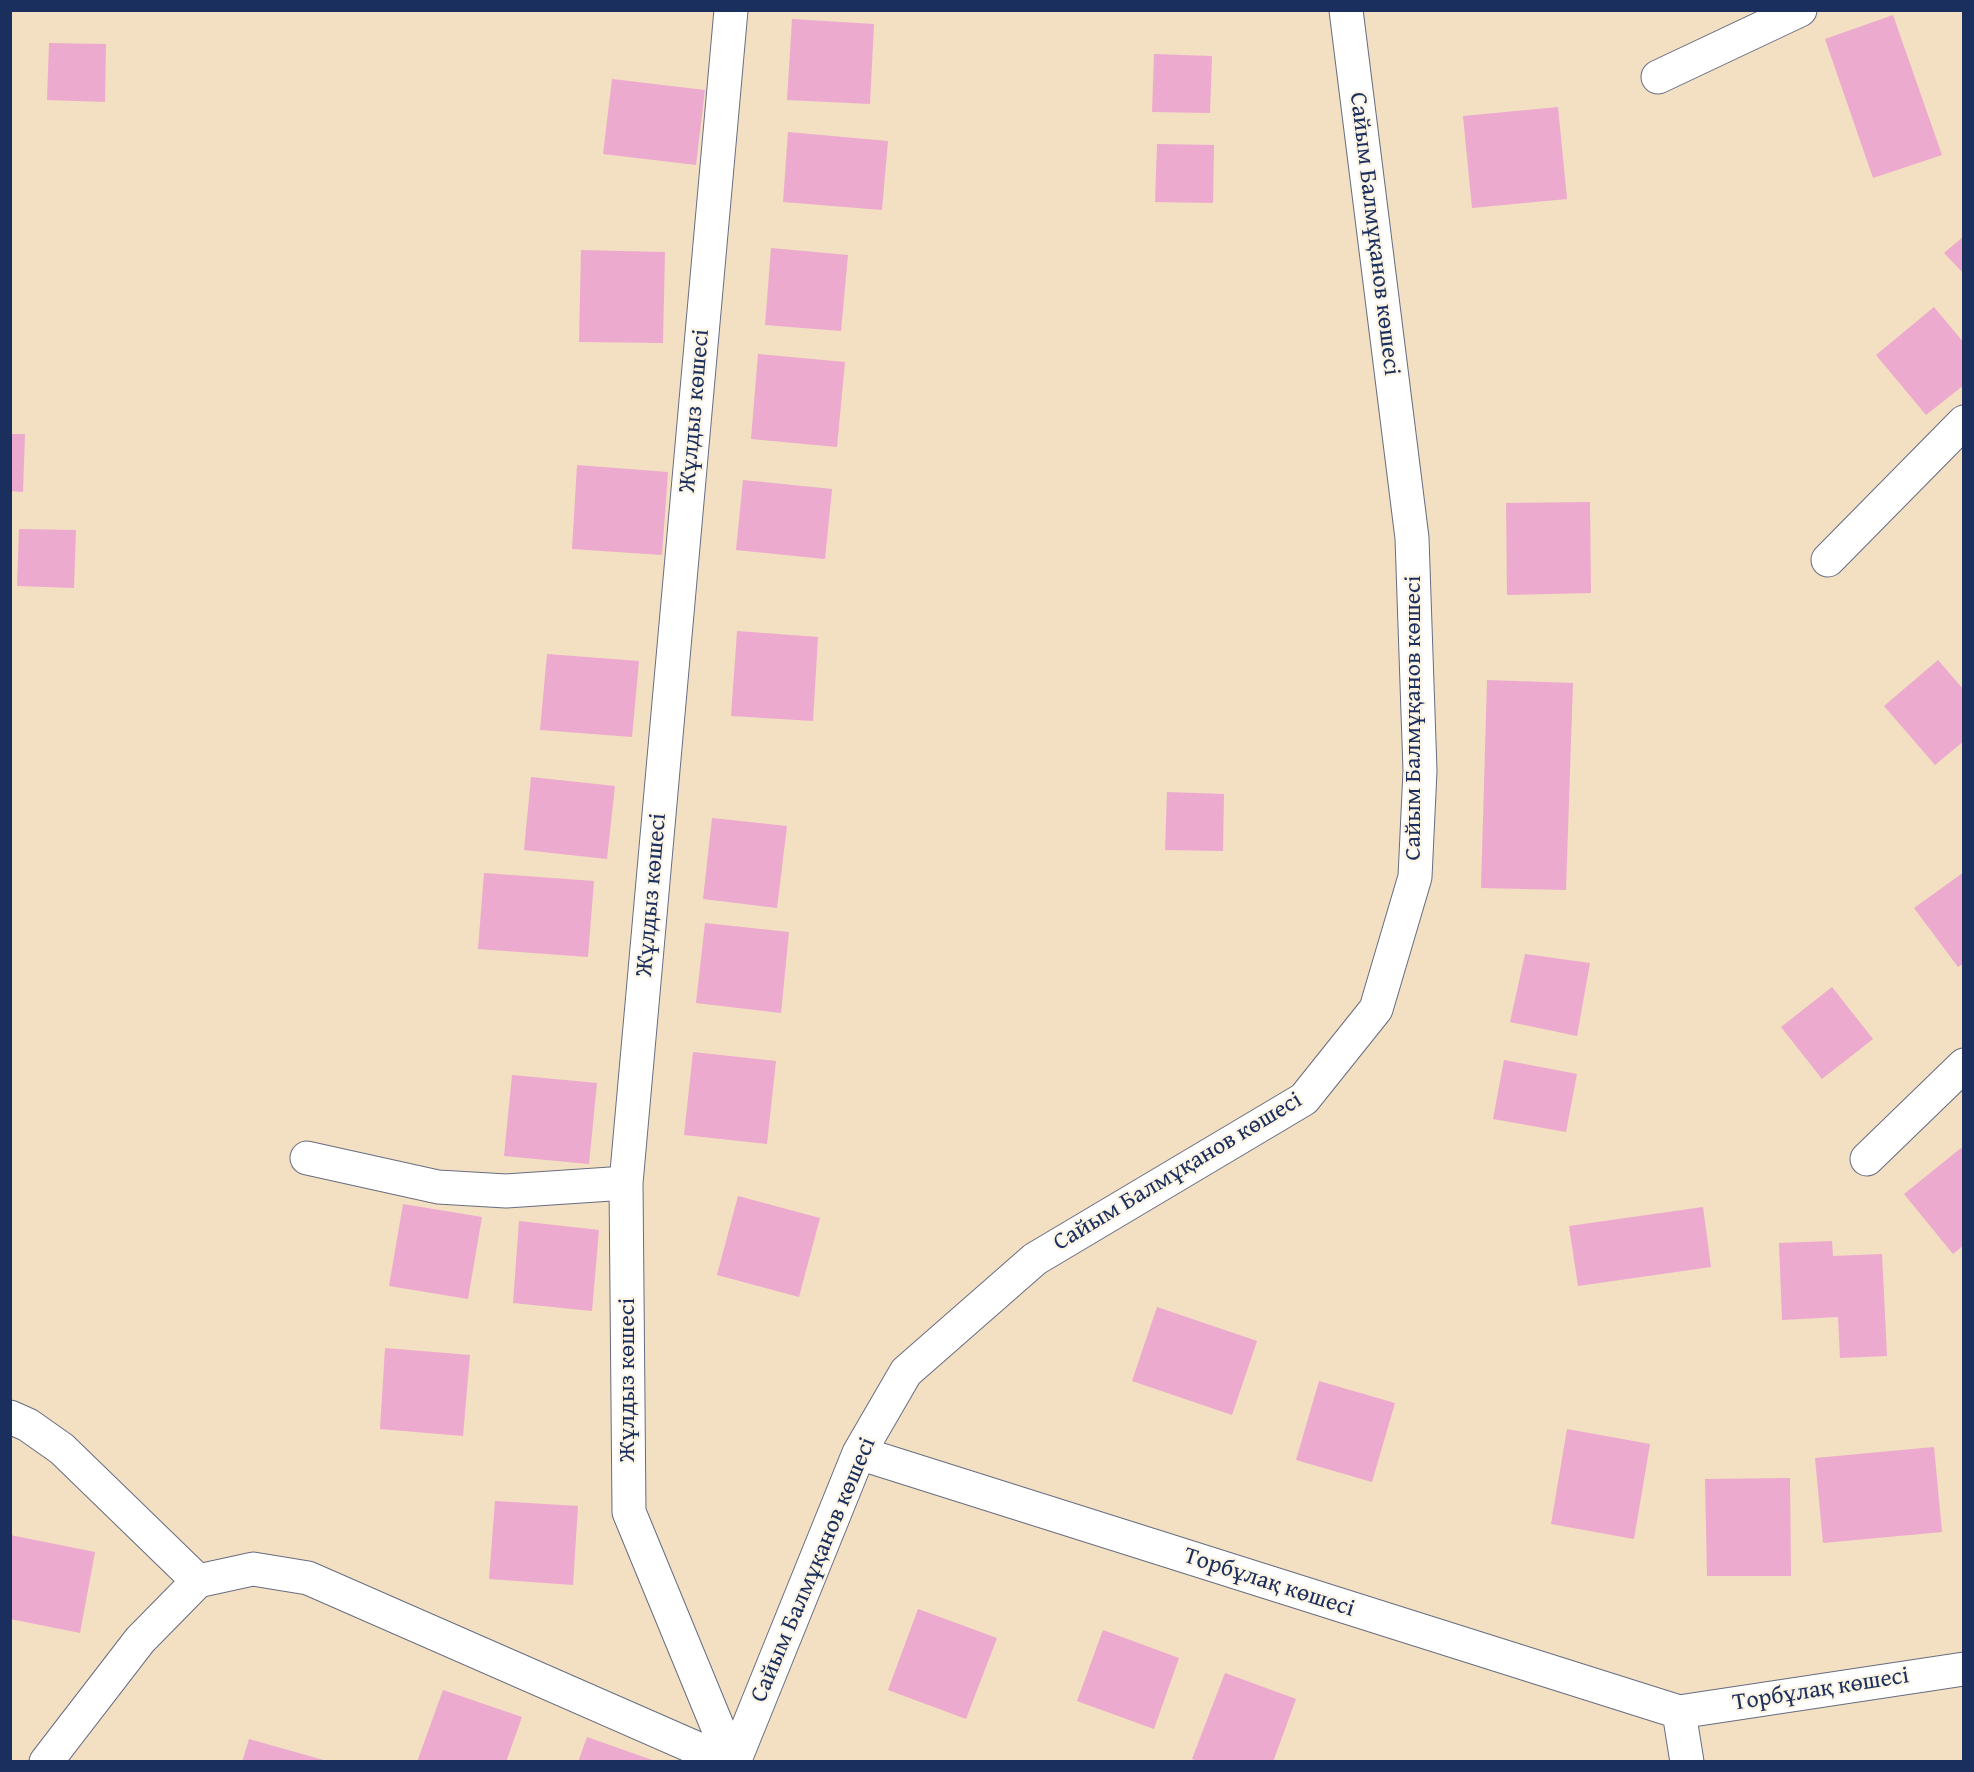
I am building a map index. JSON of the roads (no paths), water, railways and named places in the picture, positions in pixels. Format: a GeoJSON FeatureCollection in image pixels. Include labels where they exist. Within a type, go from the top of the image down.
{"type":"FeatureCollection","features":[{"type":"Feature","properties":{"kind":"street","name":"Жұлдыз көшесі"},"geometry":{"type":"LineString","coordinates":[[731,10],[626,1184],[629,1512],[733,1761]]}},
{"type":"Feature","properties":{"kind":"street","name":"Сайым Балмұқанов көшесі"},"geometry":{"type":"LineString","coordinates":[[733,1761],[859,1453],[906,1372],[1035,1258],[1304,1099],[1376,1009],[1415,877],[1420,771],[1412,538],[1346,10]]}},
{"type":"Feature","properties":{"kind":"street"},"geometry":{"type":"LineString","coordinates":[[1658,77],[1800,10]]}},
{"type":"Feature","properties":{"kind":"street"},"geometry":{"type":"LineString","coordinates":[[1828,560],[1964,422]]}},
{"type":"Feature","properties":{"kind":"street"},"geometry":{"type":"LineString","coordinates":[[1867,1159],[1964,1065]]}},
{"type":"Feature","properties":{"kind":"street"},"geometry":{"type":"LineString","coordinates":[[308,1158],[438,1187],[506,1191],[626,1184]]}},
{"type":"Feature","properties":{"kind":"street"},"geometry":{"type":"LineString","coordinates":[[10,1417],[28,1425],[62,1449],[198,1581]]}},
{"type":"Feature","properties":{"kind":"street","name":"Торбұлақ көшесі"},"geometry":{"type":"LineString","coordinates":[[859,1453],[1679,1712],[1964,1669]]}},
{"type":"Feature","properties":{"kind":"street"},"geometry":{"type":"LineString","coordinates":[[46,1761],[140,1640],[198,1581],[253,1569],[308,1578],[728,1761]]}},
{"type":"Feature","properties":{"kind":"street"},"geometry":{"type":"LineString","coordinates":[[1679,1712],[1687,1761]]}}]}
